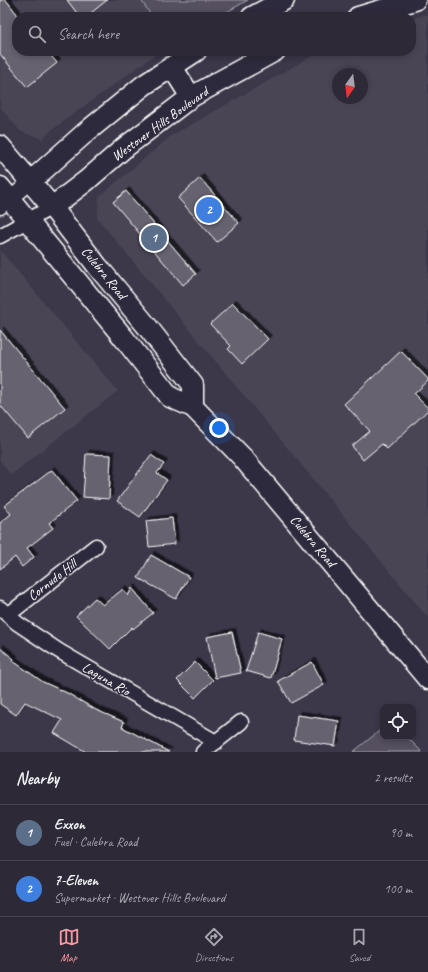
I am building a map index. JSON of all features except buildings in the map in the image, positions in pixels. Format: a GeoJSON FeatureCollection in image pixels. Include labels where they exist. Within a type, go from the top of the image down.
{"type":"FeatureCollection","features":[{"type":"Feature","properties":{"kind":"main road"},"geometry":{"type":"LineString","coordinates":[[261,12],[284,0]]}},
{"type":"Feature","properties":{"kind":"main road"},"geometry":{"type":"LineString","coordinates":[[375,12],[415,0]]}},
{"type":"Feature","properties":{"kind":"main road"},"geometry":{"type":"LineString","coordinates":[[30,182],[85,133],[144,85],[188,56]]}},
{"type":"Feature","properties":{"kind":"main road","name":"Westover Hills Boulevard"},"geometry":{"type":"LineString","coordinates":[[52,207],[86,181],[124,148],[191,97],[266,56]]}},
{"type":"Feature","properties":{"kind":"main road"},"geometry":{"type":"LineString","coordinates":[[172,67],[191,97]]}},
{"type":"Feature","properties":{"kind":"main road","name":"Culebra Road"},"geometry":{"type":"LineString","coordinates":[[0,146],[52,207],[193,385],[193,407]]}},
{"type":"Feature","properties":{"kind":"main road","name":"Culebra Road"},"geometry":{"type":"LineString","coordinates":[[3,197],[28,220],[170,397],[193,407],[242,457],[428,679]]}},
{"type":"Feature","properties":{"kind":"street"},"geometry":{"type":"LineString","coordinates":[[3,197],[30,182]]}},
{"type":"Feature","properties":{"kind":"street"},"geometry":{"type":"LineString","coordinates":[[0,236],[52,207]]}},
{"type":"Feature","properties":{"kind":"street","name":"Cornudo Hill"},"geometry":{"type":"LineString","coordinates":[[4,612],[96,546]]}},
{"type":"Feature","properties":{"kind":"street","name":"Laguna Rio"},"geometry":{"type":"LineString","coordinates":[[4,612],[23,627],[83,666],[216,742]]}},
{"type":"Feature","properties":{"kind":"street"},"geometry":{"type":"LineString","coordinates":[[203,752],[241,722]]}},
{"type":"Feature","properties":{"kind":"shaded area"},"geometry":{"type":"Polygon","coordinates":[[[0,0],[141,0],[149,12],[12,12],[12,56],[153,56],[53,129],[42,139],[20,131],[0,107],[0,0]]]}},
{"type":"Feature","properties":{"kind":"shaded area"},"geometry":{"type":"Polygon","coordinates":[[[141,0],[248,0],[227,12],[149,12],[141,0]]]}},
{"type":"Feature","properties":{"kind":"shaded area"},"geometry":{"type":"Polygon","coordinates":[[[428,14],[428,618],[97,218],[99,197],[171,136],[312,56],[416,56],[416,18],[428,14]]]}},
{"type":"Feature","properties":{"kind":"shaded area"},"geometry":{"type":"Polygon","coordinates":[[[0,250],[118,391],[11,475],[0,461],[0,250]]]}},
{"type":"Feature","properties":{"kind":"shaded area"},"geometry":{"type":"Polygon","coordinates":[[[380,730],[380,740],[410,740],[422,752],[353,752],[380,730]]]}},
{"type":"Feature","properties":{"kind":"place","name":"7-Eleven"},"geometry":{"type":"Point","coordinates":[209,210]}},
{"type":"Feature","properties":{"kind":"place","name":"Exxon"},"geometry":{"type":"Point","coordinates":[154,238]}}]}
